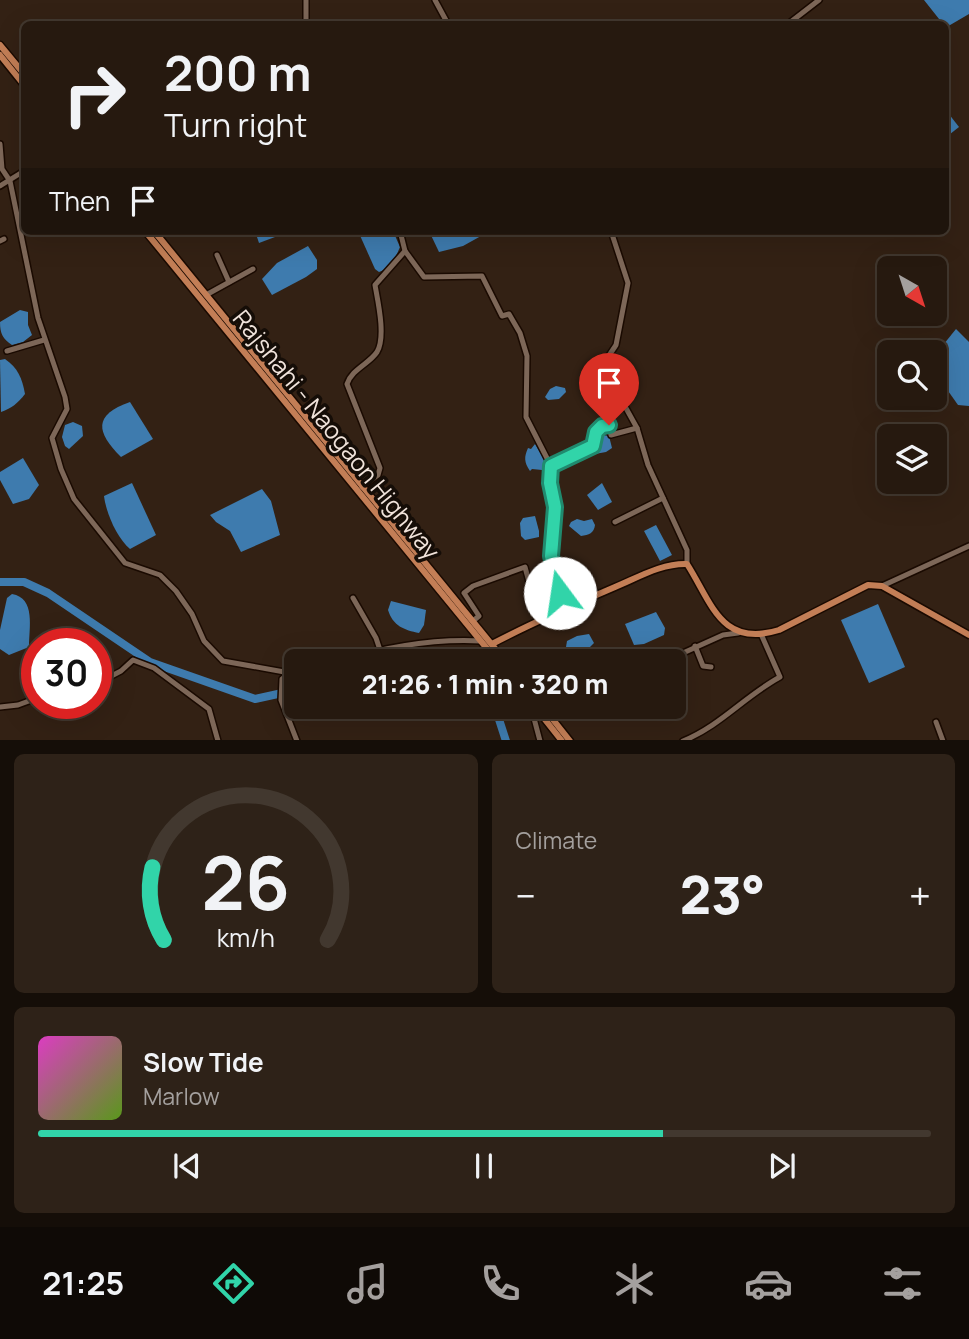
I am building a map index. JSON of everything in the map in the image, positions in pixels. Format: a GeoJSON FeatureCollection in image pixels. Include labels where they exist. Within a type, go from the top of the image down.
{"type":"FeatureCollection","features":[{"type":"Feature","properties":{"kind":"main road"},"geometry":{"type":"LineString","coordinates":[[0,45],[21,70]]}},
{"type":"Feature","properties":{"kind":"main road"},"geometry":{"type":"LineString","coordinates":[[0,55],[21,81]]}},
{"type":"Feature","properties":{"kind":"main road","name":"Rajshahi - Naogaon Highway"},"geometry":{"type":"LineString","coordinates":[[148,235],[446,594],[496,649]]}},
{"type":"Feature","properties":{"kind":"main road","name":"Rajshahi - Naogaon Highway"},"geometry":{"type":"LineString","coordinates":[[157,235],[362,487],[488,649]]}},
{"type":"Feature","properties":{"kind":"main road"},"geometry":{"type":"LineString","coordinates":[[492,644],[539,619],[677,563],[687,564],[717,614],[728,627],[738,632],[761,634],[779,630],[868,585],[881,586],[969,635]]}},
{"type":"Feature","properties":{"kind":"main road"},"geometry":{"type":"LineString","coordinates":[[549,719],[562,740]]}},
{"type":"Feature","properties":{"kind":"main road"},"geometry":{"type":"LineString","coordinates":[[551,719],[570,740]]}},
{"type":"Feature","properties":{"kind":"street"},"geometry":{"type":"LineString","coordinates":[[306,0],[306,21]]}},
{"type":"Feature","properties":{"kind":"street"},"geometry":{"type":"LineString","coordinates":[[435,0],[446,21]]}},
{"type":"Feature","properties":{"kind":"street"},"geometry":{"type":"LineString","coordinates":[[792,21],[819,0]]}},
{"type":"Feature","properties":{"kind":"street"},"geometry":{"type":"LineString","coordinates":[[0,144],[2,169],[10,181],[21,232]]}},
{"type":"Feature","properties":{"kind":"street"},"geometry":{"type":"LineString","coordinates":[[0,187],[21,173]]}},
{"type":"Feature","properties":{"kind":"street"},"geometry":{"type":"LineString","coordinates":[[22,235],[44,340],[65,397],[67,409],[52,438],[74,499],[125,563],[160,575],[176,591],[192,614],[204,641],[223,661],[284,671]]}},
{"type":"Feature","properties":{"kind":"street"},"geometry":{"type":"LineString","coordinates":[[401,235],[405,251],[424,277],[482,275],[502,316],[509,314],[520,333],[527,355],[526,417],[551,466],[550,483],[555,507],[551,556],[563,609]]}},
{"type":"Feature","properties":{"kind":"street"},"geometry":{"type":"LineString","coordinates":[[612,235],[628,284],[616,345],[604,363],[607,374],[637,428],[648,465],[687,550],[687,564]]}},
{"type":"Feature","properties":{"kind":"street"},"geometry":{"type":"LineString","coordinates":[[362,487],[378,475],[380,468],[347,384],[349,377],[377,352],[380,345],[381,316],[375,285],[405,251]]}},
{"type":"Feature","properties":{"kind":"street"},"geometry":{"type":"LineString","coordinates":[[217,255],[229,282]]}},
{"type":"Feature","properties":{"kind":"street"},"geometry":{"type":"LineString","coordinates":[[206,295],[253,270]]}},
{"type":"Feature","properties":{"kind":"street"},"geometry":{"type":"LineString","coordinates":[[7,351],[44,340]]}},
{"type":"Feature","properties":{"kind":"street"},"geometry":{"type":"LineString","coordinates":[[551,466],[593,446],[596,432],[602,426],[609,425],[611,435],[637,428]]}},
{"type":"Feature","properties":{"kind":"street"},"geometry":{"type":"LineString","coordinates":[[615,522],[663,498]]}},
{"type":"Feature","properties":{"kind":"street"},"geometry":{"type":"LineString","coordinates":[[881,586],[969,546]]}},
{"type":"Feature","properties":{"kind":"street"},"geometry":{"type":"LineString","coordinates":[[473,621],[479,615],[464,593],[473,586],[525,567],[539,619]]}},
{"type":"Feature","properties":{"kind":"street"},"geometry":{"type":"LineString","coordinates":[[352,598],[380,649]]}},
{"type":"Feature","properties":{"kind":"street"},"geometry":{"type":"LineString","coordinates":[[686,650],[723,635],[738,632]]}},
{"type":"Feature","properties":{"kind":"street"},"geometry":{"type":"LineString","coordinates":[[682,740],[719,722],[760,688],[780,677],[761,634]]}},
{"type":"Feature","properties":{"kind":"street"},"geometry":{"type":"LineString","coordinates":[[387,649],[452,639],[482,641]]}},
{"type":"Feature","properties":{"kind":"street"},"geometry":{"type":"LineString","coordinates":[[695,646],[703,666],[710,667]]}},
{"type":"Feature","properties":{"kind":"street"},"geometry":{"type":"LineString","coordinates":[[112,676],[133,660],[154,668],[209,709],[218,740]]}},
{"type":"Feature","properties":{"kind":"street"},"geometry":{"type":"LineString","coordinates":[[284,678],[280,691],[284,708]]}},
{"type":"Feature","properties":{"kind":"street"},"geometry":{"type":"LineString","coordinates":[[0,707],[21,704]]}},
{"type":"Feature","properties":{"kind":"street"},"geometry":{"type":"LineString","coordinates":[[288,719],[297,740]]}},
{"type":"Feature","properties":{"kind":"street"},"geometry":{"type":"LineString","coordinates":[[536,719],[540,740]]}},
{"type":"Feature","properties":{"kind":"street"},"geometry":{"type":"LineString","coordinates":[[936,722],[943,740]]}},
{"type":"Feature","properties":{"kind":"water"},"geometry":{"type":"Polygon","coordinates":[[[924,0],[969,0],[969,14],[949,26],[949,21],[941,21],[924,0]]]}},
{"type":"Feature","properties":{"kind":"water"},"geometry":{"type":"Polygon","coordinates":[[[949,114],[959,127],[949,135],[949,114]]]}},
{"type":"Feature","properties":{"kind":"water"},"geometry":{"type":"Polygon","coordinates":[[[256,235],[280,235],[259,243],[256,235]]]}},
{"type":"Feature","properties":{"kind":"water"},"geometry":{"type":"Polygon","coordinates":[[[360,235],[395,235],[400,247],[394,258],[386,268],[379,272],[375,269],[360,235]]]}},
{"type":"Feature","properties":{"kind":"water"},"geometry":{"type":"Polygon","coordinates":[[[431,235],[483,235],[463,246],[439,252],[431,235]]]}},
{"type":"Feature","properties":{"kind":"water"},"geometry":{"type":"Polygon","coordinates":[[[308,246],[317,260],[317,269],[272,295],[262,279],[277,263],[308,246]]]}},
{"type":"Feature","properties":{"kind":"water"},"geometry":{"type":"Polygon","coordinates":[[[20,310],[28,312],[28,325],[32,335],[23,342],[12,345],[3,336],[0,322],[20,310]]]}},
{"type":"Feature","properties":{"kind":"water"},"geometry":{"type":"Polygon","coordinates":[[[956,329],[969,342],[969,406],[958,405],[947,389],[947,340],[956,329]]]}},
{"type":"Feature","properties":{"kind":"water"},"geometry":{"type":"Polygon","coordinates":[[[5,359],[19,374],[25,394],[15,405],[1,412],[0,360],[5,359]]]}},
{"type":"Feature","properties":{"kind":"water"},"geometry":{"type":"Polygon","coordinates":[[[556,386],[565,388],[566,392],[559,399],[548,400],[545,397],[550,389],[556,386]]]}},
{"type":"Feature","properties":{"kind":"water"},"geometry":{"type":"Polygon","coordinates":[[[130,402],[153,439],[121,457],[107,440],[102,425],[109,413],[130,402]]]}},
{"type":"Feature","properties":{"kind":"water"},"geometry":{"type":"Polygon","coordinates":[[[73,422],[82,426],[83,436],[69,449],[62,437],[65,425],[73,422]]]}},
{"type":"Feature","properties":{"kind":"water"},"geometry":{"type":"Polygon","coordinates":[[[609,436],[612,448],[595,454],[592,449],[596,437],[609,436]]]}},
{"type":"Feature","properties":{"kind":"water"},"geometry":{"type":"Polygon","coordinates":[[[535,444],[548,466],[542,470],[530,471],[526,454],[528,448],[531,449],[535,444]]]}},
{"type":"Feature","properties":{"kind":"water"},"geometry":{"type":"Polygon","coordinates":[[[23,458],[39,485],[29,499],[13,504],[0,480],[0,472],[23,458]]]}},
{"type":"Feature","properties":{"kind":"water"},"geometry":{"type":"Polygon","coordinates":[[[132,483],[156,535],[130,549],[113,525],[104,496],[132,483]]]}},
{"type":"Feature","properties":{"kind":"water"},"geometry":{"type":"Polygon","coordinates":[[[602,483],[612,502],[598,510],[587,495],[602,483]]]}},
{"type":"Feature","properties":{"kind":"water"},"geometry":{"type":"Polygon","coordinates":[[[262,489],[271,501],[280,535],[241,552],[230,531],[210,515],[262,489]]]}},
{"type":"Feature","properties":{"kind":"water"},"geometry":{"type":"Polygon","coordinates":[[[535,516],[539,537],[525,540],[521,536],[520,523],[523,518],[535,516]]]}},
{"type":"Feature","properties":{"kind":"water"},"geometry":{"type":"Polygon","coordinates":[[[577,519],[592,519],[595,525],[592,532],[581,536],[569,526],[577,519]]]}},
{"type":"Feature","properties":{"kind":"water"},"geometry":{"type":"Polygon","coordinates":[[[656,525],[672,555],[660,561],[644,531],[656,525]]]}},
{"type":"Feature","properties":{"kind":"water"},"geometry":{"type":"Polygon","coordinates":[[[12,594],[20,597],[25,601],[30,615],[30,628],[21,628],[21,650],[9,655],[0,649],[0,630],[7,598],[12,594]]]}},
{"type":"Feature","properties":{"kind":"water"},"geometry":{"type":"Polygon","coordinates":[[[391,601],[426,610],[424,625],[419,633],[396,624],[388,610],[391,601]]]}},
{"type":"Feature","properties":{"kind":"water"},"geometry":{"type":"Polygon","coordinates":[[[878,604],[905,667],[869,683],[841,620],[878,604]]]}},
{"type":"Feature","properties":{"kind":"water"},"geometry":{"type":"Polygon","coordinates":[[[656,612],[665,628],[664,635],[644,644],[634,645],[625,624],[656,612]]]}},
{"type":"Feature","properties":{"kind":"water"},"geometry":{"type":"Polygon","coordinates":[[[589,634],[594,643],[588,649],[566,647],[567,641],[589,634]]]}},
{"type":"Feature","properties":{"kind":"waterway"},"geometry":{"type":"LineString","coordinates":[[0,582],[24,582],[48,593],[150,662],[255,699],[284,693]]}},
{"type":"Feature","properties":{"kind":"waterway"},"geometry":{"type":"LineString","coordinates":[[499,719],[506,740]]}},
{"type":"Feature","properties":{"kind":"route"},"geometry":{"type":"LineString","coordinates":[[560,593],[551,556],[555,507],[550,483],[551,466],[593,446],[596,432],[602,426],[609,425]]}}]}
